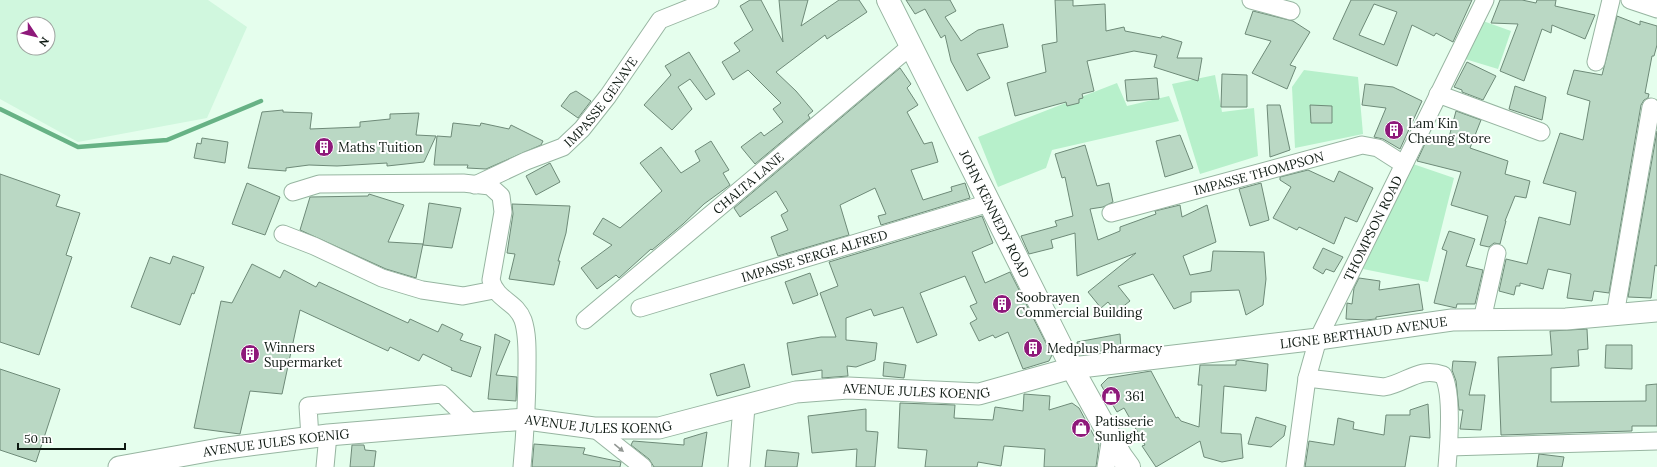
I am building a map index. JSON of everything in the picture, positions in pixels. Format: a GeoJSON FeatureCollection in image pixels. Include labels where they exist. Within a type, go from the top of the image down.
{"type":"FeatureCollection","features":[{"type":"Feature","properties":{"kind":"main road","name":"JOHN KENNEDY ROAD"},"geometry":{"type":"LineString","coordinates":[[888,0],[1072,368],[1110,437],[1129,467]]}},
{"type":"Feature","properties":{"kind":"street"},"geometry":{"type":"LineString","coordinates":[[294,192],[319,184],[439,183],[483,185],[566,152],[584,138],[626,84],[653,45],[660,20],[710,0]]}},
{"type":"Feature","properties":{"kind":"street"},"geometry":{"type":"LineString","coordinates":[[1251,0],[1291,11]]}},
{"type":"Feature","properties":{"kind":"street","name":"THOMPSON ROAD"},"geometry":{"type":"LineString","coordinates":[[1295,467],[1307,378],[1318,339],[1485,0]]}},
{"type":"Feature","properties":{"kind":"street"},"geometry":{"type":"LineString","coordinates":[[1596,62],[1611,0]]}},
{"type":"Feature","properties":{"kind":"street"},"geometry":{"type":"LineString","coordinates":[[1630,0],[1657,9]]}},
{"type":"Feature","properties":{"kind":"street","name":"CHALTA LANE"},"geometry":{"type":"LineString","coordinates":[[584,320],[911,46]]}},
{"type":"Feature","properties":{"kind":"street"},"geometry":{"type":"LineString","coordinates":[[1438,94],[1541,132]]}},
{"type":"Feature","properties":{"kind":"street"},"geometry":{"type":"LineString","coordinates":[[1614,315],[1651,108]]}},
{"type":"Feature","properties":{"kind":"street","name":"IMPASSE THOMPSON"},"geometry":{"type":"LineString","coordinates":[[1112,213],[1362,145],[1378,148],[1403,164]]}},
{"type":"Feature","properties":{"kind":"street"},"geometry":{"type":"LineString","coordinates":[[483,185],[500,196],[503,212],[491,280],[494,290],[515,307],[522,319],[527,346],[527,419],[522,467]]}},
{"type":"Feature","properties":{"kind":"street","name":"IMPASSE SERGE ALFRED"},"geometry":{"type":"LineString","coordinates":[[640,308],[989,203]]}},
{"type":"Feature","properties":{"kind":"street"},"geometry":{"type":"LineString","coordinates":[[283,234],[314,246],[382,278],[422,290],[463,296],[494,290]]}},
{"type":"Feature","properties":{"kind":"street"},"geometry":{"type":"LineString","coordinates":[[1482,320],[1497,253]]}},
{"type":"Feature","properties":{"kind":"street","name":"LIGNE BERTHAUD AVENUE"},"geometry":{"type":"LineString","coordinates":[[1072,368],[1318,339],[1452,320],[1566,319],[1657,311]]}},
{"type":"Feature","properties":{"kind":"street","name":"AVENUE JULES KOENIG"},"geometry":{"type":"LineString","coordinates":[[119,467],[219,449],[319,436],[527,419],[594,428],[659,428],[744,407],[796,392],[848,388],[979,394],[1072,368]]}},
{"type":"Feature","properties":{"kind":"street"},"geometry":{"type":"LineString","coordinates":[[1307,378],[1384,387],[1396,385],[1423,372],[1432,371],[1442,374],[1448,384],[1449,447],[1447,467]]}},
{"type":"Feature","properties":{"kind":"street"},"geometry":{"type":"LineString","coordinates":[[325,467],[319,436],[308,406],[442,394],[472,423]]}},
{"type":"Feature","properties":{"kind":"street"},"geometry":{"type":"LineString","coordinates":[[739,467],[744,407]]}},
{"type":"Feature","properties":{"kind":"street"},"geometry":{"type":"LineString","coordinates":[[594,428],[643,467]]}},
{"type":"Feature","properties":{"kind":"street"},"geometry":{"type":"LineString","coordinates":[[1106,467],[1110,437]]}},
{"type":"Feature","properties":{"kind":"street"},"geometry":{"type":"LineString","coordinates":[[1449,447],[1657,442]]}},
{"type":"Feature","properties":{"kind":"shaded area"},"geometry":{"type":"Polygon","coordinates":[[[0,0],[208,0],[247,27],[207,118],[78,142],[0,99],[0,0]]]}},
{"type":"Feature","properties":{"kind":"shaded area"},"geometry":{"type":"Polygon","coordinates":[[[1483,21],[1511,31],[1498,69],[1465,59],[1483,21]]]}},
{"type":"Feature","properties":{"kind":"shaded area"},"geometry":{"type":"Polygon","coordinates":[[[1304,70],[1358,77],[1363,134],[1295,148],[1292,87],[1304,70]]]}},
{"type":"Feature","properties":{"kind":"shaded area"},"geometry":{"type":"Polygon","coordinates":[[[1215,75],[1222,112],[1254,108],[1258,156],[1200,174],[1172,84],[1215,75]]]}},
{"type":"Feature","properties":{"kind":"shaded area"},"geometry":{"type":"Polygon","coordinates":[[[1117,83],[1127,106],[1169,96],[1179,121],[1052,150],[1046,168],[998,187],[978,137],[1117,83]]]}},
{"type":"Feature","properties":{"kind":"shaded area"},"geometry":{"type":"Polygon","coordinates":[[[1413,164],[1454,178],[1428,282],[1363,269],[1413,164]]]}},
{"type":"Feature","properties":{"kind":"building"},"geometry":{"type":"Polygon","coordinates":[[[750,0],[761,0],[783,42],[779,0],[808,0],[801,26],[839,0],[859,0],[867,12],[827,39],[825,35],[776,72],[796,91],[813,111],[808,115],[810,118],[755,164],[741,147],[761,132],[764,136],[783,122],[773,109],[781,103],[748,70],[733,80],[722,62],[740,51],[734,43],[753,30],[740,6],[750,0]]]}},
{"type":"Feature","properties":{"kind":"building"},"geometry":{"type":"Polygon","coordinates":[[[906,0],[950,0],[956,11],[945,17],[961,41],[978,30],[1003,24],[1008,47],[977,54],[990,78],[967,91],[951,61],[945,35],[941,38],[925,9],[915,14],[906,0]]]}},
{"type":"Feature","properties":{"kind":"building"},"geometry":{"type":"Polygon","coordinates":[[[1055,0],[1073,0],[1073,6],[1105,4],[1106,31],[1124,27],[1125,31],[1161,38],[1162,36],[1182,42],[1177,58],[1202,58],[1198,81],[1154,67],[1157,55],[1134,51],[1087,61],[1094,91],[1082,94],[1083,98],[1079,99],[1079,103],[1067,106],[1066,102],[1015,116],[1007,83],[1046,72],[1042,45],[1057,42],[1055,0]]]}},
{"type":"Feature","properties":{"kind":"building"},"geometry":{"type":"Polygon","coordinates":[[[1351,0],[1472,0],[1453,42],[1436,33],[1434,36],[1412,25],[1397,66],[1333,39],[1351,0]],[[1374,4],[1359,35],[1384,45],[1397,12],[1374,4]]]}},
{"type":"Feature","properties":{"kind":"building"},"geometry":{"type":"Polygon","coordinates":[[[1500,0],[1522,0],[1536,3],[1537,0],[1556,0],[1555,6],[1595,15],[1585,39],[1552,25],[1551,33],[1542,29],[1524,81],[1500,71],[1518,24],[1491,23],[1500,0]]]}},
{"type":"Feature","properties":{"kind":"building"},"geometry":{"type":"Polygon","coordinates":[[[1253,11],[1293,21],[1310,32],[1290,65],[1296,67],[1287,89],[1252,73],[1271,41],[1245,34],[1253,11]]]}},
{"type":"Feature","properties":{"kind":"building"},"geometry":{"type":"Polygon","coordinates":[[[1617,16],[1640,25],[1640,21],[1657,26],[1657,45],[1654,56],[1652,56],[1645,93],[1649,94],[1648,98],[1644,100],[1641,105],[1609,293],[1594,291],[1592,301],[1567,298],[1571,274],[1548,269],[1543,289],[1520,283],[1520,286],[1516,286],[1514,295],[1499,291],[1506,259],[1527,264],[1539,217],[1570,225],[1576,192],[1543,183],[1560,133],[1583,140],[1590,101],[1567,94],[1574,70],[1602,75],[1617,16]]]}},
{"type":"Feature","properties":{"kind":"building"},"geometry":{"type":"Polygon","coordinates":[[[689,52],[715,94],[706,100],[690,79],[678,87],[692,109],[672,130],[644,105],[671,75],[665,66],[689,52]]]}},
{"type":"Feature","properties":{"kind":"building"},"geometry":{"type":"Polygon","coordinates":[[[1467,62],[1496,76],[1483,100],[1462,92],[1462,90],[1454,87],[1467,62]]]}},
{"type":"Feature","properties":{"kind":"building"},"geometry":{"type":"Polygon","coordinates":[[[900,68],[911,84],[907,88],[918,105],[907,112],[924,144],[932,142],[938,162],[911,170],[923,200],[952,191],[951,187],[965,183],[970,198],[881,225],[878,216],[886,214],[875,188],[840,205],[849,235],[778,256],[771,237],[788,230],[781,215],[788,211],[776,191],[740,217],[734,208],[900,68]]]}},
{"type":"Feature","properties":{"kind":"building"},"geometry":{"type":"Polygon","coordinates":[[[1222,74],[1247,75],[1247,107],[1221,107],[1222,74]]]}},
{"type":"Feature","properties":{"kind":"building"},"geometry":{"type":"Polygon","coordinates":[[[1157,78],[1159,99],[1127,101],[1125,80],[1157,78]]]}},
{"type":"Feature","properties":{"kind":"building"},"geometry":{"type":"Polygon","coordinates":[[[1365,84],[1393,87],[1422,101],[1400,149],[1383,139],[1374,137],[1386,108],[1362,105],[1365,84]]]}},
{"type":"Feature","properties":{"kind":"building"},"geometry":{"type":"Polygon","coordinates":[[[1515,86],[1546,97],[1542,120],[1509,109],[1515,86]]]}},
{"type":"Feature","properties":{"kind":"building"},"geometry":{"type":"Polygon","coordinates":[[[576,91],[591,101],[578,118],[561,106],[570,94],[576,91]]]}},
{"type":"Feature","properties":{"kind":"building"},"geometry":{"type":"Polygon","coordinates":[[[1267,105],[1280,105],[1290,150],[1270,157],[1267,105]]]}},
{"type":"Feature","properties":{"kind":"building"},"geometry":{"type":"Polygon","coordinates":[[[1310,105],[1332,106],[1332,123],[1311,123],[1310,105]]]}},
{"type":"Feature","properties":{"kind":"building"},"geometry":{"type":"Polygon","coordinates":[[[283,110],[283,112],[312,113],[310,129],[360,127],[360,122],[390,119],[390,114],[419,113],[416,135],[436,136],[424,162],[387,166],[387,163],[337,166],[309,165],[286,168],[286,171],[248,168],[262,112],[283,110]]]}},
{"type":"Feature","properties":{"kind":"building"},"geometry":{"type":"Polygon","coordinates":[[[1456,111],[1481,120],[1470,148],[1508,161],[1505,174],[1530,181],[1526,198],[1515,196],[1505,221],[1500,244],[1494,243],[1489,247],[1480,245],[1488,216],[1451,205],[1461,172],[1417,161],[1429,135],[1448,141],[1456,111]]]}},
{"type":"Feature","properties":{"kind":"building"},"geometry":{"type":"Polygon","coordinates":[[[453,123],[480,126],[481,123],[509,129],[511,125],[543,141],[541,145],[486,169],[467,168],[468,165],[434,165],[437,136],[451,137],[453,123]]]}},
{"type":"Feature","properties":{"kind":"building"},"geometry":{"type":"Polygon","coordinates":[[[1657,131],[1657,266],[1655,265],[1651,298],[1628,297],[1657,131]]]}},
{"type":"Feature","properties":{"kind":"building"},"geometry":{"type":"Polygon","coordinates":[[[1180,135],[1193,168],[1165,177],[1156,141],[1180,135]]]}},
{"type":"Feature","properties":{"kind":"building"},"geometry":{"type":"Polygon","coordinates":[[[202,138],[228,142],[225,163],[194,158],[197,143],[201,144],[202,138]]]}},
{"type":"Feature","properties":{"kind":"building"},"geometry":{"type":"Polygon","coordinates":[[[711,141],[729,170],[723,173],[730,185],[704,204],[683,224],[652,250],[651,249],[619,278],[616,275],[597,289],[581,268],[612,245],[593,234],[603,218],[620,228],[662,191],[640,163],[661,147],[681,173],[700,161],[695,151],[711,141]]]}},
{"type":"Feature","properties":{"kind":"building"},"geometry":{"type":"Polygon","coordinates":[[[1085,145],[1097,186],[1109,183],[1113,202],[1103,207],[1090,209],[1098,240],[1120,231],[1120,227],[1156,214],[1155,211],[1180,205],[1182,217],[1207,205],[1216,242],[1183,256],[1190,275],[1211,271],[1213,251],[1264,252],[1266,279],[1263,305],[1246,315],[1239,290],[1191,292],[1191,302],[1174,309],[1153,274],[1118,286],[1130,301],[1116,312],[1108,302],[1101,308],[1088,292],[1136,253],[1077,276],[1075,233],[1051,240],[1053,248],[1029,254],[1021,236],[1057,226],[1055,221],[1073,216],[1065,177],[1062,178],[1055,154],[1085,145]]]}},
{"type":"Feature","properties":{"kind":"building"},"geometry":{"type":"Polygon","coordinates":[[[550,163],[560,182],[536,195],[526,176],[550,163]]]}},
{"type":"Feature","properties":{"kind":"building"},"geometry":{"type":"Polygon","coordinates":[[[1308,170],[1334,182],[1339,171],[1373,188],[1357,222],[1345,217],[1334,244],[1299,227],[1297,230],[1273,218],[1291,187],[1280,180],[1280,177],[1308,170]]]}},
{"type":"Feature","properties":{"kind":"building"},"geometry":{"type":"Polygon","coordinates":[[[0,174],[60,195],[56,206],[80,213],[66,255],[72,257],[39,355],[0,342],[0,174]]]}},
{"type":"Feature","properties":{"kind":"building"},"geometry":{"type":"Polygon","coordinates":[[[247,183],[280,197],[265,235],[232,224],[247,183]]]}},
{"type":"Feature","properties":{"kind":"building"},"geometry":{"type":"Polygon","coordinates":[[[1261,183],[1269,220],[1250,226],[1239,189],[1261,183]]]}},
{"type":"Feature","properties":{"kind":"building"},"geometry":{"type":"Polygon","coordinates":[[[369,194],[404,205],[388,242],[423,244],[416,278],[386,269],[300,230],[310,197],[368,196],[369,194]]]}},
{"type":"Feature","properties":{"kind":"building"},"geometry":{"type":"Polygon","coordinates":[[[429,203],[461,208],[452,248],[423,245],[429,203]]]}},
{"type":"Feature","properties":{"kind":"building"},"geometry":{"type":"Polygon","coordinates":[[[512,204],[570,206],[566,233],[558,261],[560,261],[554,285],[509,279],[515,254],[507,253],[513,214],[512,204]]]}},
{"type":"Feature","properties":{"kind":"building"},"geometry":{"type":"Polygon","coordinates":[[[982,216],[993,243],[972,252],[985,283],[1010,272],[1052,355],[1049,361],[1023,369],[1008,332],[995,338],[993,335],[979,341],[970,323],[977,319],[970,306],[977,303],[965,276],[920,293],[937,335],[917,343],[903,307],[874,316],[871,309],[846,318],[846,340],[877,343],[875,360],[856,367],[847,366],[848,376],[822,378],[822,370],[792,375],[787,343],[821,337],[836,337],[820,293],[838,286],[829,262],[982,216]]]}},
{"type":"Feature","properties":{"kind":"building"},"geometry":{"type":"Polygon","coordinates":[[[1449,231],[1475,239],[1466,266],[1483,270],[1475,304],[1457,304],[1456,308],[1434,303],[1447,251],[1442,249],[1449,231]]]}},
{"type":"Feature","properties":{"kind":"building"},"geometry":{"type":"Polygon","coordinates":[[[1323,248],[1343,257],[1334,272],[1326,269],[1323,274],[1313,268],[1323,248]]]}},
{"type":"Feature","properties":{"kind":"building"},"geometry":{"type":"Polygon","coordinates":[[[173,256],[204,267],[180,325],[131,307],[150,257],[170,264],[173,256]]]}},
{"type":"Feature","properties":{"kind":"building"},"geometry":{"type":"Polygon","coordinates":[[[252,264],[280,278],[284,270],[316,287],[319,282],[408,323],[410,319],[438,332],[442,324],[463,334],[460,340],[481,347],[471,377],[451,370],[452,368],[423,354],[419,361],[390,347],[388,351],[300,310],[282,394],[250,391],[240,434],[194,428],[221,301],[232,303],[252,264]]]}},
{"type":"Feature","properties":{"kind":"building"},"geometry":{"type":"Polygon","coordinates":[[[810,273],[818,295],[793,304],[785,282],[810,273]]]}},
{"type":"Feature","properties":{"kind":"building"},"geometry":{"type":"Polygon","coordinates":[[[1359,278],[1380,281],[1379,290],[1419,284],[1423,310],[1376,317],[1376,319],[1346,319],[1347,303],[1352,304],[1354,288],[1359,278]]]}},
{"type":"Feature","properties":{"kind":"building"},"geometry":{"type":"Polygon","coordinates":[[[1587,329],[1588,349],[1578,350],[1579,366],[1551,368],[1551,402],[1646,401],[1646,385],[1657,384],[1657,426],[1632,426],[1632,431],[1501,435],[1498,357],[1552,355],[1550,331],[1587,329]]]}},
{"type":"Feature","properties":{"kind":"building"},"geometry":{"type":"Polygon","coordinates":[[[495,334],[510,341],[496,375],[517,377],[516,401],[488,399],[495,334]]]}},
{"type":"Feature","properties":{"kind":"building"},"geometry":{"type":"Polygon","coordinates":[[[1120,334],[1121,349],[1079,353],[1077,342],[1120,334]]]}},
{"type":"Feature","properties":{"kind":"building"},"geometry":{"type":"Polygon","coordinates":[[[1606,345],[1632,345],[1632,369],[1605,368],[1606,345]]]}},
{"type":"Feature","properties":{"kind":"building"},"geometry":{"type":"Polygon","coordinates":[[[1240,360],[1268,364],[1266,391],[1224,386],[1221,433],[1241,434],[1243,458],[1222,462],[1204,457],[1200,441],[1156,467],[1142,446],[1145,445],[1124,408],[1117,412],[1101,385],[1108,378],[1151,371],[1176,418],[1178,417],[1181,421],[1199,427],[1202,385],[1198,385],[1200,365],[1236,365],[1236,361],[1240,360]]]}},
{"type":"Feature","properties":{"kind":"building"},"geometry":{"type":"Polygon","coordinates":[[[1453,361],[1476,362],[1469,395],[1485,395],[1481,430],[1460,429],[1463,410],[1459,410],[1456,381],[1452,370],[1453,361]]]}},
{"type":"Feature","properties":{"kind":"building"},"geometry":{"type":"Polygon","coordinates":[[[884,362],[906,365],[904,378],[883,376],[884,362]]]}},
{"type":"Feature","properties":{"kind":"building"},"geometry":{"type":"Polygon","coordinates":[[[744,364],[750,387],[717,396],[710,374],[744,364]]]}},
{"type":"Feature","properties":{"kind":"building"},"geometry":{"type":"Polygon","coordinates":[[[0,369],[60,389],[36,462],[0,450],[0,369]]]}},
{"type":"Feature","properties":{"kind":"building"},"geometry":{"type":"Polygon","coordinates":[[[1024,394],[1050,396],[1049,410],[1072,403],[1079,408],[1099,445],[1096,467],[1044,467],[1045,449],[1004,446],[1001,466],[978,462],[977,467],[925,467],[927,450],[898,448],[900,403],[955,405],[954,418],[993,420],[995,407],[1023,411],[1024,394]]]}},
{"type":"Feature","properties":{"kind":"building"},"geometry":{"type":"Polygon","coordinates":[[[1428,404],[1430,438],[1410,436],[1405,467],[1305,467],[1309,441],[1334,445],[1338,418],[1354,422],[1353,429],[1384,435],[1386,415],[1410,415],[1410,410],[1428,404]]]}},
{"type":"Feature","properties":{"kind":"building"},"geometry":{"type":"Polygon","coordinates":[[[866,409],[866,431],[878,432],[875,467],[856,467],[857,449],[812,453],[808,416],[866,409]]]}},
{"type":"Feature","properties":{"kind":"building"},"geometry":{"type":"Polygon","coordinates":[[[1256,417],[1286,426],[1284,436],[1271,447],[1248,444],[1256,417]]]}},
{"type":"Feature","properties":{"kind":"building"},"geometry":{"type":"Polygon","coordinates":[[[707,432],[702,467],[654,467],[649,459],[631,445],[633,441],[684,445],[684,439],[707,432]]]}},
{"type":"Feature","properties":{"kind":"building"},"geometry":{"type":"Polygon","coordinates":[[[534,444],[585,448],[583,454],[621,462],[620,467],[532,467],[534,444]]]}},
{"type":"Feature","properties":{"kind":"building"},"geometry":{"type":"Polygon","coordinates":[[[352,445],[364,445],[365,450],[376,451],[374,467],[350,467],[352,445]]]}},
{"type":"Feature","properties":{"kind":"building"},"geometry":{"type":"Polygon","coordinates":[[[767,450],[799,453],[797,467],[765,467],[767,450]]]}},
{"type":"Feature","properties":{"kind":"building"},"geometry":{"type":"Polygon","coordinates":[[[1539,454],[1564,457],[1562,467],[1537,467],[1539,454]]]}},
{"type":"Feature","properties":{"kind":"waterway"},"geometry":{"type":"LineString","coordinates":[[0,109],[78,147],[167,140],[261,101]]}},
{"type":"Feature","properties":{"kind":"place","name":"Lam Kin Cheung Store"},"geometry":{"type":"Point","coordinates":[1394,130]}},
{"type":"Feature","properties":{"kind":"place","name":"Maths Tuition"},"geometry":{"type":"Point","coordinates":[324,147]}},
{"type":"Feature","properties":{"kind":"place","name":"Soobrayen Commercial Building"},"geometry":{"type":"Point","coordinates":[1002,304]}},
{"type":"Feature","properties":{"kind":"place","name":"Medplus Pharmacy"},"geometry":{"type":"Point","coordinates":[1033,348]}},
{"type":"Feature","properties":{"kind":"place","name":"Winners Supermarket"},"geometry":{"type":"Point","coordinates":[250,354]}},
{"type":"Feature","properties":{"kind":"place","name":"361"},"geometry":{"type":"Point","coordinates":[1111,396]}},
{"type":"Feature","properties":{"kind":"place","name":"Patisserie Sunlight"},"geometry":{"type":"Point","coordinates":[1081,428]}}]}
